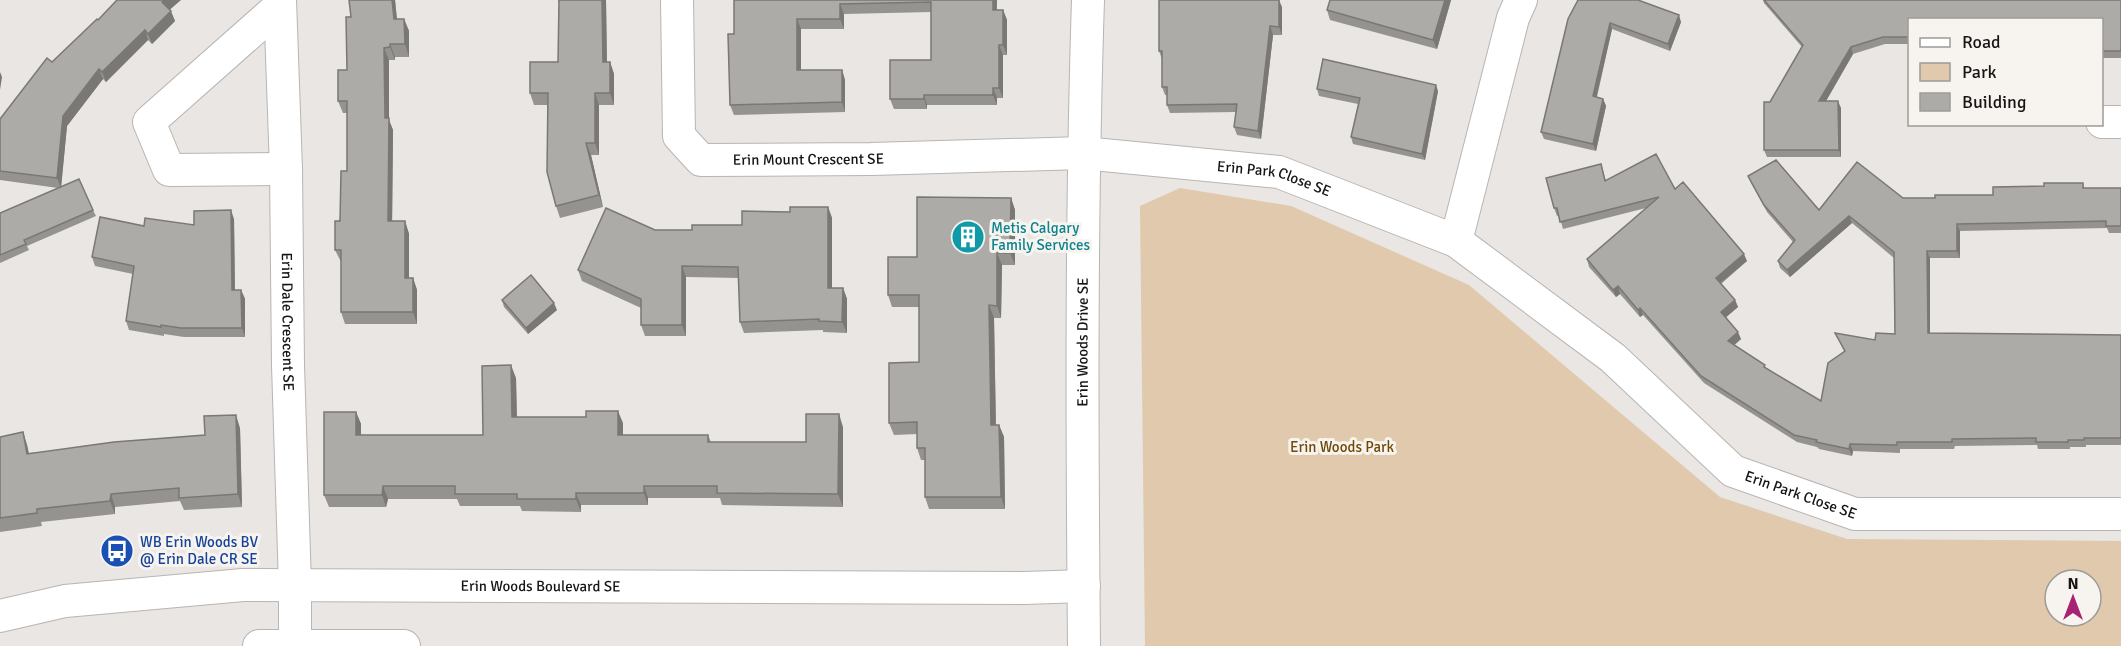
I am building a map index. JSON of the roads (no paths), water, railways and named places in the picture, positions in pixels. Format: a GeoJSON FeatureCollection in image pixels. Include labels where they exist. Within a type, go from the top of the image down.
{"type":"FeatureCollection","features":[{"type":"Feature","properties":{"kind":"street","name":"Erin Mount Crescent SE"},"geometry":{"type":"LineString","coordinates":[[677,0],[679,136],[701,160],[870,159],[1083,153]]}},
{"type":"Feature","properties":{"kind":"street","name":"Erin Woods Drive SE"},"geometry":{"type":"LineString","coordinates":[[1084,646],[1083,153],[1088,0]]}},
{"type":"Feature","properties":{"kind":"street"},"geometry":{"type":"LineString","coordinates":[[1456,241],[1513,18],[1521,0]]}},
{"type":"Feature","properties":{"kind":"street"},"geometry":{"type":"LineString","coordinates":[[280,3],[149,122],[169,170],[286,169]]}},
{"type":"Feature","properties":{"kind":"street","name":"Erin Dale Crescent SE"},"geometry":{"type":"LineString","coordinates":[[280,3],[286,169],[288,364],[296,645]]}},
{"type":"Feature","properties":{"kind":"street"},"geometry":{"type":"LineString","coordinates":[[2103,122],[2121,122]]}},
{"type":"Feature","properties":{"kind":"street","name":"Erin Park Close SE"},"geometry":{"type":"LineString","coordinates":[[1083,153],[1279,172],[1456,241],[1613,358],[1733,471],[1855,514],[2121,514]]}},
{"type":"Feature","properties":{"kind":"street","name":"Erin Woods Boulevard SE"},"geometry":{"type":"LineString","coordinates":[[0,616],[65,601],[243,585],[989,588],[1084,586]]}},
{"type":"Feature","properties":{"kind":"street"},"geometry":{"type":"LineString","coordinates":[[259,646],[404,646]]}},
{"type":"Feature","properties":{"kind":"place","name":"Metis Calgary Family Services"},"geometry":{"type":"Point","coordinates":[968,237]}},
{"type":"Feature","properties":{"kind":"place","name":"WB Erin Woods BV @ Erin Dale CR SE"},"geometry":{"type":"Point","coordinates":[117,551]}},
{"type":"Feature","properties":{"kind":"park label","name":"Erin Woods Park"},"geometry":{"type":"Point","coordinates":[1342,447]}}]}
